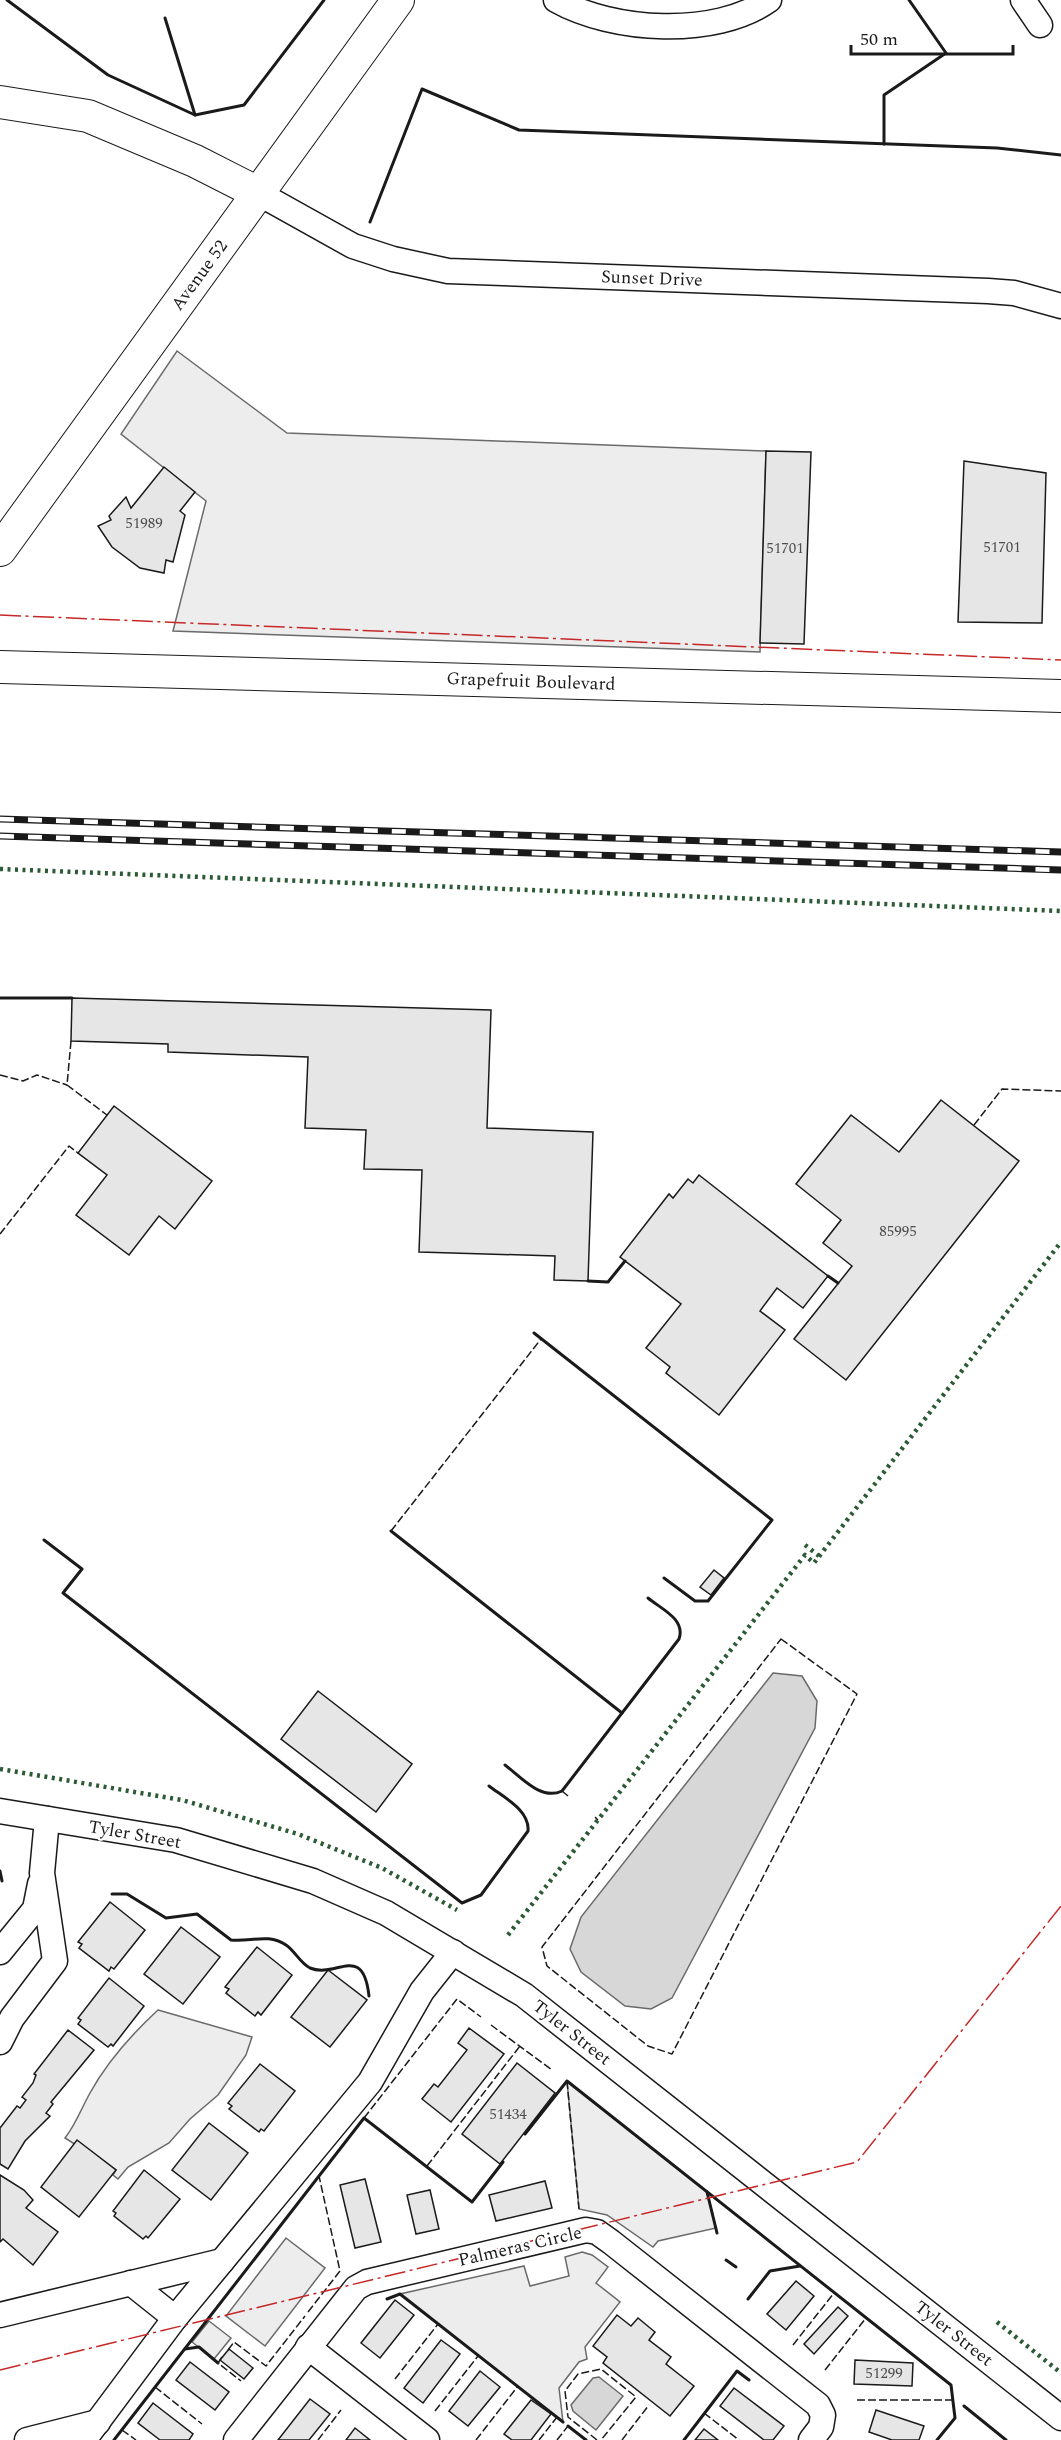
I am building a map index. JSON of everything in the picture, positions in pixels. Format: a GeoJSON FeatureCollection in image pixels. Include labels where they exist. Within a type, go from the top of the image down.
{"type":"FeatureCollection","features":[{"type":"Feature","properties":{"kind":"main road","name":"Avenue 52"},"geometry":{"type":"LineString","coordinates":[[4,545],[398,0]]}},
{"type":"Feature","properties":{"kind":"main road"},"geometry":{"type":"LineString","coordinates":[[0,102],[88,116],[195,161],[258,193]]}},
{"type":"Feature","properties":{"kind":"main road","name":"Grapefruit Boulevard"},"geometry":{"type":"LineString","coordinates":[[0,667],[1061,696]]}},
{"type":"Feature","properties":{"kind":"street"},"geometry":{"type":"LineString","coordinates":[[556,0],[596,17],[655,27],[724,19],[770,0]]}},
{"type":"Feature","properties":{"kind":"street"},"geometry":{"type":"LineString","coordinates":[[1023,0],[1040,25]]}},
{"type":"Feature","properties":{"kind":"street","name":"Sunset Drive"},"geometry":{"type":"LineString","coordinates":[[258,193],[353,246],[393,259],[448,271],[988,291],[1014,293],[1061,306]]}},
{"type":"Feature","properties":{"kind":"street","name":"Tyler Street"},"geometry":{"type":"LineString","coordinates":[[0,1811],[176,1840],[313,1881],[386,1913],[499,1979],[547,2012],[1061,2418]]}},
{"type":"Feature","properties":{"kind":"street"},"geometry":{"type":"LineString","coordinates":[[0,1952],[35,1909],[42,1872],[47,1819]]}},
{"type":"Feature","properties":{"kind":"street"},"geometry":{"type":"LineString","coordinates":[[0,2042],[12,2018],[55,1961],[42,1872]]}},
{"type":"Feature","properties":{"kind":"street"},"geometry":{"type":"LineString","coordinates":[[27,2440],[91,2431],[175,2318],[370,2082],[422,1991],[453,1952]]}},
{"type":"Feature","properties":{"kind":"street","name":"Palmeras Circle"},"geometry":{"type":"LineString","coordinates":[[236,2440],[356,2288],[367,2282],[586,2230],[597,2232],[611,2242],[818,2405],[824,2415],[821,2427],[812,2440]]}},
{"type":"Feature","properties":{"kind":"street"},"geometry":{"type":"LineString","coordinates":[[0,2314],[222,2262]]}},
{"type":"Feature","properties":{"kind":"street"},"geometry":{"type":"LineString","coordinates":[[131,2283],[175,2318]]}},
{"type":"Feature","properties":{"kind":"street"},"geometry":{"type":"LineString","coordinates":[[308,2347],[427,2440]]}},
{"type":"Feature","properties":{"kind":"shaded area"},"geometry":{"type":"Polygon","coordinates":[[[177,351],[287,433],[766,451],[760,652],[173,631],[206,501],[121,434],[177,351]]]}},
{"type":"Feature","properties":{"kind":"shaded area"},"geometry":{"type":"Polygon","coordinates":[[[773,1673],[802,1676],[817,1701],[815,1728],[672,1998],[651,2009],[625,2006],[581,1972],[570,1949],[581,1917],[773,1673]]]}},
{"type":"Feature","properties":{"kind":"shaded area"},"geometry":{"type":"Polygon","coordinates":[[[158,2010],[252,2037],[246,2055],[218,2095],[190,2119],[169,2143],[128,2167],[118,2179],[113,2175],[116,2170],[65,2138],[104,2070],[158,2010]]]}},
{"type":"Feature","properties":{"kind":"shaded area"},"geometry":{"type":"Polygon","coordinates":[[[567,2081],[707,2192],[716,2228],[658,2241],[653,2247],[607,2215],[579,2209],[567,2081]]]}},
{"type":"Feature","properties":{"kind":"shaded area"},"geometry":{"type":"Polygon","coordinates":[[[286,2238],[325,2268],[265,2346],[226,2316],[286,2238]]]}},
{"type":"Feature","properties":{"kind":"shaded area"},"geometry":{"type":"Polygon","coordinates":[[[582,2252],[592,2255],[608,2267],[596,2283],[620,2302],[585,2347],[587,2359],[579,2362],[559,2388],[563,2422],[400,2294],[524,2266],[530,2286],[569,2276],[565,2257],[582,2252]]]}},
{"type":"Feature","properties":{"kind":"shaded area"},"geometry":{"type":"Polygon","coordinates":[[[209,2321],[231,2338],[214,2359],[192,2342],[209,2321]]]}},
{"type":"Feature","properties":{"kind":"shaded area"},"geometry":{"type":"Polygon","coordinates":[[[599,2377],[623,2396],[596,2430],[573,2411],[571,2405],[593,2378],[599,2377]]]}},
{"type":"Feature","properties":{"kind":"building"},"geometry":{"type":"Polygon","coordinates":[[[766,451],[811,452],[804,644],[760,643],[766,451]]]}},
{"type":"Feature","properties":{"kind":"building"},"geometry":{"type":"Polygon","coordinates":[[[964,461],[1046,473],[1042,623],[958,622],[964,461]]]}},
{"type":"Feature","properties":{"kind":"building"},"geometry":{"type":"Polygon","coordinates":[[[164,467],[195,492],[180,511],[185,515],[173,562],[166,560],[164,573],[140,568],[112,547],[98,526],[111,520],[109,516],[126,497],[131,508],[164,467]]]}},
{"type":"Feature","properties":{"kind":"building"},"geometry":{"type":"Polygon","coordinates":[[[72,998],[491,1010],[487,1128],[593,1132],[588,1281],[554,1280],[555,1256],[419,1252],[422,1170],[364,1169],[366,1130],[305,1128],[308,1057],[168,1052],[168,1044],[71,1041],[72,998]]]}},
{"type":"Feature","properties":{"kind":"building"},"geometry":{"type":"Polygon","coordinates":[[[941,1100],[1019,1161],[846,1380],[794,1339],[852,1266],[823,1243],[841,1220],[796,1184],[851,1115],[899,1152],[941,1100]]]}},
{"type":"Feature","properties":{"kind":"building"},"geometry":{"type":"Polygon","coordinates":[[[114,1106],[212,1181],[175,1229],[159,1216],[129,1255],[76,1215],[107,1175],[78,1153],[114,1106]]]}},
{"type":"Feature","properties":{"kind":"building"},"geometry":{"type":"Polygon","coordinates":[[[699,1175],[828,1276],[803,1308],[777,1288],[760,1311],[785,1330],[719,1415],[666,1373],[670,1367],[646,1348],[681,1304],[620,1257],[669,1194],[673,1198],[688,1179],[693,1183],[699,1175]]]}},
{"type":"Feature","properties":{"kind":"building"},"geometry":{"type":"Polygon","coordinates":[[[714,1570],[724,1578],[711,1595],[700,1587],[714,1570]]]}},
{"type":"Feature","properties":{"kind":"building"},"geometry":{"type":"Polygon","coordinates":[[[318,1691],[412,1764],[376,1812],[281,1739],[318,1691]]]}},
{"type":"Feature","properties":{"kind":"building"},"geometry":{"type":"Polygon","coordinates":[[[110,1902],[145,1930],[114,1969],[111,1967],[109,1971],[79,1948],[82,1944],[78,1942],[110,1902]]]}},
{"type":"Feature","properties":{"kind":"building"},"geometry":{"type":"Polygon","coordinates":[[[181,1927],[220,1957],[183,2004],[144,1974],[181,1927]]]}},
{"type":"Feature","properties":{"kind":"building"},"geometry":{"type":"Polygon","coordinates":[[[257,1947],[292,1975],[261,2015],[258,2012],[255,2016],[226,1993],[229,1989],[225,1987],[257,1947]]]}},
{"type":"Feature","properties":{"kind":"building"},"geometry":{"type":"Polygon","coordinates":[[[328,1970],[367,2000],[330,2047],[291,2017],[328,1970]]]}},
{"type":"Feature","properties":{"kind":"building"},"geometry":{"type":"Polygon","coordinates":[[[109,1978],[144,2006],[113,2046],[111,2044],[108,2047],[78,2024],[81,2020],[78,2018],[109,1978]]]}},
{"type":"Feature","properties":{"kind":"building"},"geometry":{"type":"Polygon","coordinates":[[[469,2028],[504,2054],[451,2122],[422,2099],[434,2084],[438,2087],[467,2050],[458,2043],[469,2028]]]}},
{"type":"Feature","properties":{"kind":"building"},"geometry":{"type":"Polygon","coordinates":[[[68,2030],[94,2050],[51,2102],[53,2104],[46,2113],[50,2116],[25,2141],[8,2169],[0,2164],[0,2128],[17,2106],[20,2108],[26,2100],[22,2097],[33,2083],[36,2075],[34,2074],[68,2030]]]}},
{"type":"Feature","properties":{"kind":"building"},"geometry":{"type":"Polygon","coordinates":[[[517,2063],[555,2093],[500,2164],[462,2134],[517,2063]]]}},
{"type":"Feature","properties":{"kind":"building"},"geometry":{"type":"Polygon","coordinates":[[[260,2064],[295,2091],[264,2131],[261,2129],[259,2132],[229,2109],[232,2106],[228,2103],[260,2064]]]}},
{"type":"Feature","properties":{"kind":"building"},"geometry":{"type":"Polygon","coordinates":[[[209,2123],[248,2153],[211,2200],[172,2170],[209,2123]]]}},
{"type":"Feature","properties":{"kind":"building"},"geometry":{"type":"Polygon","coordinates":[[[77,2140],[116,2170],[79,2217],[41,2187],[77,2140]]]}},
{"type":"Feature","properties":{"kind":"building"},"geometry":{"type":"Polygon","coordinates":[[[144,2170],[180,2199],[148,2238],[146,2236],[143,2239],[114,2216],[116,2213],[113,2211],[144,2170]]]}},
{"type":"Feature","properties":{"kind":"building"},"geometry":{"type":"Polygon","coordinates":[[[0,2175],[24,2190],[33,2200],[26,2208],[58,2232],[33,2265],[3,2239],[0,2242],[0,2175]]]}},
{"type":"Feature","properties":{"kind":"building"},"geometry":{"type":"Polygon","coordinates":[[[365,2179],[381,2242],[355,2248],[340,2185],[365,2179]]]}},
{"type":"Feature","properties":{"kind":"building"},"geometry":{"type":"Polygon","coordinates":[[[545,2181],[552,2208],[496,2221],[489,2195],[545,2181]]]}},
{"type":"Feature","properties":{"kind":"building"},"geometry":{"type":"Polygon","coordinates":[[[430,2190],[439,2229],[416,2234],[407,2195],[430,2190]]]}},
{"type":"Feature","properties":{"kind":"building"},"geometry":{"type":"Polygon","coordinates":[[[796,2281],[814,2296],[786,2330],[767,2314],[796,2281]]]}},
{"type":"Feature","properties":{"kind":"building"},"geometry":{"type":"Polygon","coordinates":[[[395,2300],[414,2315],[380,2358],[361,2343],[395,2300]]]}},
{"type":"Feature","properties":{"kind":"building"},"geometry":{"type":"Polygon","coordinates":[[[838,2307],[848,2316],[814,2354],[804,2344],[838,2307]]]}},
{"type":"Feature","properties":{"kind":"building"},"geometry":{"type":"Polygon","coordinates":[[[617,2315],[631,2326],[638,2318],[655,2332],[649,2340],[671,2357],[666,2364],[694,2386],[670,2416],[603,2363],[607,2357],[593,2346],[617,2315]]]}},
{"type":"Feature","properties":{"kind":"building"},"geometry":{"type":"Polygon","coordinates":[[[441,2340],[460,2354],[423,2403],[404,2388],[441,2340]]]}},
{"type":"Feature","properties":{"kind":"building"},"geometry":{"type":"Polygon","coordinates":[[[229,2349],[253,2368],[244,2379],[220,2360],[229,2349]]]}},
{"type":"Feature","properties":{"kind":"building"},"geometry":{"type":"Polygon","coordinates":[[[855,2360],[913,2363],[912,2386],[854,2384],[855,2360]]]}},
{"type":"Feature","properties":{"kind":"building"},"geometry":{"type":"Polygon","coordinates":[[[190,2362],[229,2392],[215,2410],[176,2380],[190,2362]]]}},
{"type":"Feature","properties":{"kind":"building"},"geometry":{"type":"Polygon","coordinates":[[[480,2371],[500,2387],[468,2426],[449,2411],[480,2371]]]}},
{"type":"Feature","properties":{"kind":"building"},"geometry":{"type":"Polygon","coordinates":[[[734,2388],[784,2426],[773,2440],[764,2440],[720,2406],[734,2388]]]}},
{"type":"Feature","properties":{"kind":"building"},"geometry":{"type":"Polygon","coordinates":[[[310,2399],[330,2414],[309,2440],[278,2440],[310,2399]]]}},
{"type":"Feature","properties":{"kind":"building"},"geometry":{"type":"Polygon","coordinates":[[[531,2400],[551,2414],[531,2440],[512,2440],[504,2434],[531,2400]]]}},
{"type":"Feature","properties":{"kind":"building"},"geometry":{"type":"Polygon","coordinates":[[[153,2403],[193,2434],[189,2440],[160,2440],[138,2423],[153,2403]]]}},
{"type":"Feature","properties":{"kind":"building"},"geometry":{"type":"Polygon","coordinates":[[[876,2410],[924,2426],[919,2440],[892,2440],[869,2432],[876,2410]]]}},
{"type":"Feature","properties":{"kind":"building"},"geometry":{"type":"Polygon","coordinates":[[[355,2428],[370,2440],[346,2440],[355,2428]]]}},
{"type":"Feature","properties":{"kind":"building"},"geometry":{"type":"Polygon","coordinates":[[[704,2429],[718,2440],[695,2440],[704,2429]]]}},
{"type":"Feature","properties":{"kind":"railway"},"geometry":{"type":"LineString","coordinates":[[0,819],[1061,852]]}},
{"type":"Feature","properties":{"kind":"railway"},"geometry":{"type":"LineString","coordinates":[[0,836],[1061,870]]}},
{"type":"Feature","properties":{"kind":"hedge"},"geometry":{"type":"LineString","coordinates":[[0,869],[1061,911]]}},
{"type":"Feature","properties":{"kind":"hedge"},"geometry":{"type":"LineString","coordinates":[[508,1935],[805,1555],[814,1563],[1061,1242]]}},
{"type":"Feature","properties":{"kind":"hedge"},"geometry":{"type":"LineString","coordinates":[[805,1545],[819,1556]]}},
{"type":"Feature","properties":{"kind":"hedge"},"geometry":{"type":"LineString","coordinates":[[0,1769],[182,1800],[298,1834],[382,1868],[457,1910]]}},
{"type":"Feature","properties":{"kind":"hedge"},"geometry":{"type":"LineString","coordinates":[[997,2322],[1061,2373]]}},
{"type":"Feature","properties":{"kind":"fence"},"geometry":{"type":"LineString","coordinates":[[71,1041],[67,1085],[107,1115]]}},
{"type":"Feature","properties":{"kind":"fence"},"geometry":{"type":"LineString","coordinates":[[0,1075],[23,1081],[37,1075],[67,1085]]}},
{"type":"Feature","properties":{"kind":"fence"},"geometry":{"type":"LineString","coordinates":[[974,1125],[1002,1089],[1061,1091]]}},
{"type":"Feature","properties":{"kind":"fence"},"geometry":{"type":"LineString","coordinates":[[0,1234],[69,1146],[78,1153]]}},
{"type":"Feature","properties":{"kind":"fence"},"geometry":{"type":"LineString","coordinates":[[391,1531],[541,1339]]}},
{"type":"Feature","properties":{"kind":"fence"},"geometry":{"type":"LineString","coordinates":[[781,1639],[857,1694],[672,2054],[648,2046],[547,1966],[542,1947],[781,1639]]}},
{"type":"Feature","properties":{"kind":"fence"},"geometry":{"type":"LineString","coordinates":[[562,1791],[568,1796]]}},
{"type":"Feature","properties":{"kind":"fence"},"geometry":{"type":"LineString","coordinates":[[595,1817],[598,1820]]}},
{"type":"Feature","properties":{"kind":"fence"},"geometry":{"type":"LineString","coordinates":[[364,2118],[457,1999],[481,2017]]}},
{"type":"Feature","properties":{"kind":"fence"},"geometry":{"type":"LineString","coordinates":[[491,2025],[552,2070]]}},
{"type":"Feature","properties":{"kind":"fence"},"geometry":{"type":"LineString","coordinates":[[427,2166],[520,2046]]}},
{"type":"Feature","properties":{"kind":"fence"},"geometry":{"type":"LineString","coordinates":[[567,2081],[579,2209]]}},
{"type":"Feature","properties":{"kind":"fence"},"geometry":{"type":"LineString","coordinates":[[308,2312],[340,2271],[319,2176]]}},
{"type":"Feature","properties":{"kind":"fence"},"geometry":{"type":"LineString","coordinates":[[793,2345],[834,2293]]}},
{"type":"Feature","properties":{"kind":"fence"},"geometry":{"type":"LineString","coordinates":[[228,2350],[234,2342],[266,2366],[305,2316]]}},
{"type":"Feature","properties":{"kind":"fence"},"geometry":{"type":"LineString","coordinates":[[825,2370],[866,2318]]}},
{"type":"Feature","properties":{"kind":"fence"},"geometry":{"type":"LineString","coordinates":[[395,2379],[438,2324]]}},
{"type":"Feature","properties":{"kind":"fence"},"geometry":{"type":"LineString","coordinates":[[435,2411],[478,2356]]}},
{"type":"Feature","properties":{"kind":"fence"},"geometry":{"type":"LineString","coordinates":[[222,2357],[218,2363],[241,2381]]}},
{"type":"Feature","properties":{"kind":"fence"},"geometry":{"type":"LineString","coordinates":[[597,2440],[568,2417],[565,2391],[578,2374],[601,2369],[636,2397],[601,2440]]}},
{"type":"Feature","properties":{"kind":"fence"},"geometry":{"type":"LineString","coordinates":[[476,2440],[518,2386]]}},
{"type":"Feature","properties":{"kind":"fence"},"geometry":{"type":"LineString","coordinates":[[155,2387],[202,2424]]}},
{"type":"Feature","properties":{"kind":"fence"},"geometry":{"type":"LineString","coordinates":[[857,2400],[953,2400]]}},
{"type":"Feature","properties":{"kind":"fence"},"geometry":{"type":"LineString","coordinates":[[622,2440],[649,2405]]}},
{"type":"Feature","properties":{"kind":"fence"},"geometry":{"type":"LineString","coordinates":[[318,2440],[341,2410]]}},
{"type":"Feature","properties":{"kind":"fence"},"geometry":{"type":"LineString","coordinates":[[704,2413],[739,2440]]}},
{"type":"Feature","properties":{"kind":"fence"},"geometry":{"type":"LineString","coordinates":[[539,2440],[557,2417]]}},
{"type":"Feature","properties":{"kind":"fence"},"geometry":{"type":"LineString","coordinates":[[557,2440],[568,2426]]}},
{"type":"Feature","properties":{"kind":"fence"},"geometry":{"type":"LineString","coordinates":[[122,2430],[136,2440]]}},
{"type":"Feature","properties":{"kind":"wall"},"geometry":{"type":"LineString","coordinates":[[7,0],[108,75],[195,115],[244,105],[324,0]]}},
{"type":"Feature","properties":{"kind":"wall"},"geometry":{"type":"LineString","coordinates":[[884,144],[884,95],[946,53],[909,0]]}},
{"type":"Feature","properties":{"kind":"wall"},"geometry":{"type":"LineString","coordinates":[[165,18],[195,115]]}},
{"type":"Feature","properties":{"kind":"wall"},"geometry":{"type":"LineString","coordinates":[[370,222],[422,89],[519,130],[997,148],[1061,155]]}},
{"type":"Feature","properties":{"kind":"wall"},"geometry":{"type":"LineString","coordinates":[[0,998],[72,998]]}},
{"type":"Feature","properties":{"kind":"wall"},"geometry":{"type":"LineString","coordinates":[[588,1281],[608,1282],[625,1261]]}},
{"type":"Feature","properties":{"kind":"wall"},"geometry":{"type":"LineString","coordinates":[[828,1276],[838,1283]]}},
{"type":"Feature","properties":{"kind":"wall"},"geometry":{"type":"LineString","coordinates":[[534,1333],[772,1520],[708,1601],[695,1601],[664,1578]]}},
{"type":"Feature","properties":{"kind":"wall"},"geometry":{"type":"LineString","coordinates":[[391,1531],[622,1713]]}},
{"type":"Feature","properties":{"kind":"wall"},"geometry":{"type":"LineString","coordinates":[[44,1540],[82,1569],[63,1593],[462,1903],[481,1895],[528,1831],[525,1817],[520,1810],[489,1786]]}},
{"type":"Feature","properties":{"kind":"wall"},"geometry":{"type":"LineString","coordinates":[[505,1765],[539,1790],[546,1793],[562,1791],[679,1639],[680,1632],[676,1620],[648,1598]]}},
{"type":"Feature","properties":{"kind":"wall"},"geometry":{"type":"LineString","coordinates":[[0,1871],[2,1881]]}},
{"type":"Feature","properties":{"kind":"wall"},"geometry":{"type":"LineString","coordinates":[[112,1894],[127,1894],[166,1918],[197,1914],[231,1940],[273,1939],[279,1941],[310,1968],[320,1970],[355,1966],[361,1970],[366,1980],[369,1996]]}},
{"type":"Feature","properties":{"kind":"wall"},"geometry":{"type":"LineString","coordinates":[[525,2134],[567,2081],[951,2385],[955,2418],[937,2440]]}},
{"type":"Feature","properties":{"kind":"wall"},"geometry":{"type":"LineString","coordinates":[[114,2440],[364,2118],[472,2202],[503,2162]]}},
{"type":"Feature","properties":{"kind":"wall"},"geometry":{"type":"LineString","coordinates":[[707,2192],[717,2233]]}},
{"type":"Feature","properties":{"kind":"wall"},"geometry":{"type":"LineString","coordinates":[[726,2260],[736,2267]]}},
{"type":"Feature","properties":{"kind":"wall"},"geometry":{"type":"LineString","coordinates":[[748,2299],[770,2271],[800,2266]]}},
{"type":"Feature","properties":{"kind":"wall"},"geometry":{"type":"LineString","coordinates":[[387,2299],[400,2294],[563,2422]]}},
{"type":"Feature","properties":{"kind":"wall"},"geometry":{"type":"LineString","coordinates":[[185,2349],[199,2347],[218,2363]]}},
{"type":"Feature","properties":{"kind":"wall"},"geometry":{"type":"LineString","coordinates":[[684,2440],[737,2371],[749,2380]]}},
{"type":"Feature","properties":{"kind":"wall"},"geometry":{"type":"LineString","coordinates":[[964,2406],[1006,2440]]}},
{"type":"Feature","properties":{"kind":"wall"},"geometry":{"type":"LineString","coordinates":[[568,2426],[586,2440]]}},
{"type":"Feature","properties":{"kind":"power"},"geometry":{"type":"LineString","coordinates":[[0,615],[1061,660]]}},
{"type":"Feature","properties":{"kind":"power"},"geometry":{"type":"LineString","coordinates":[[0,2370],[857,2162],[1061,1906]]}}]}
